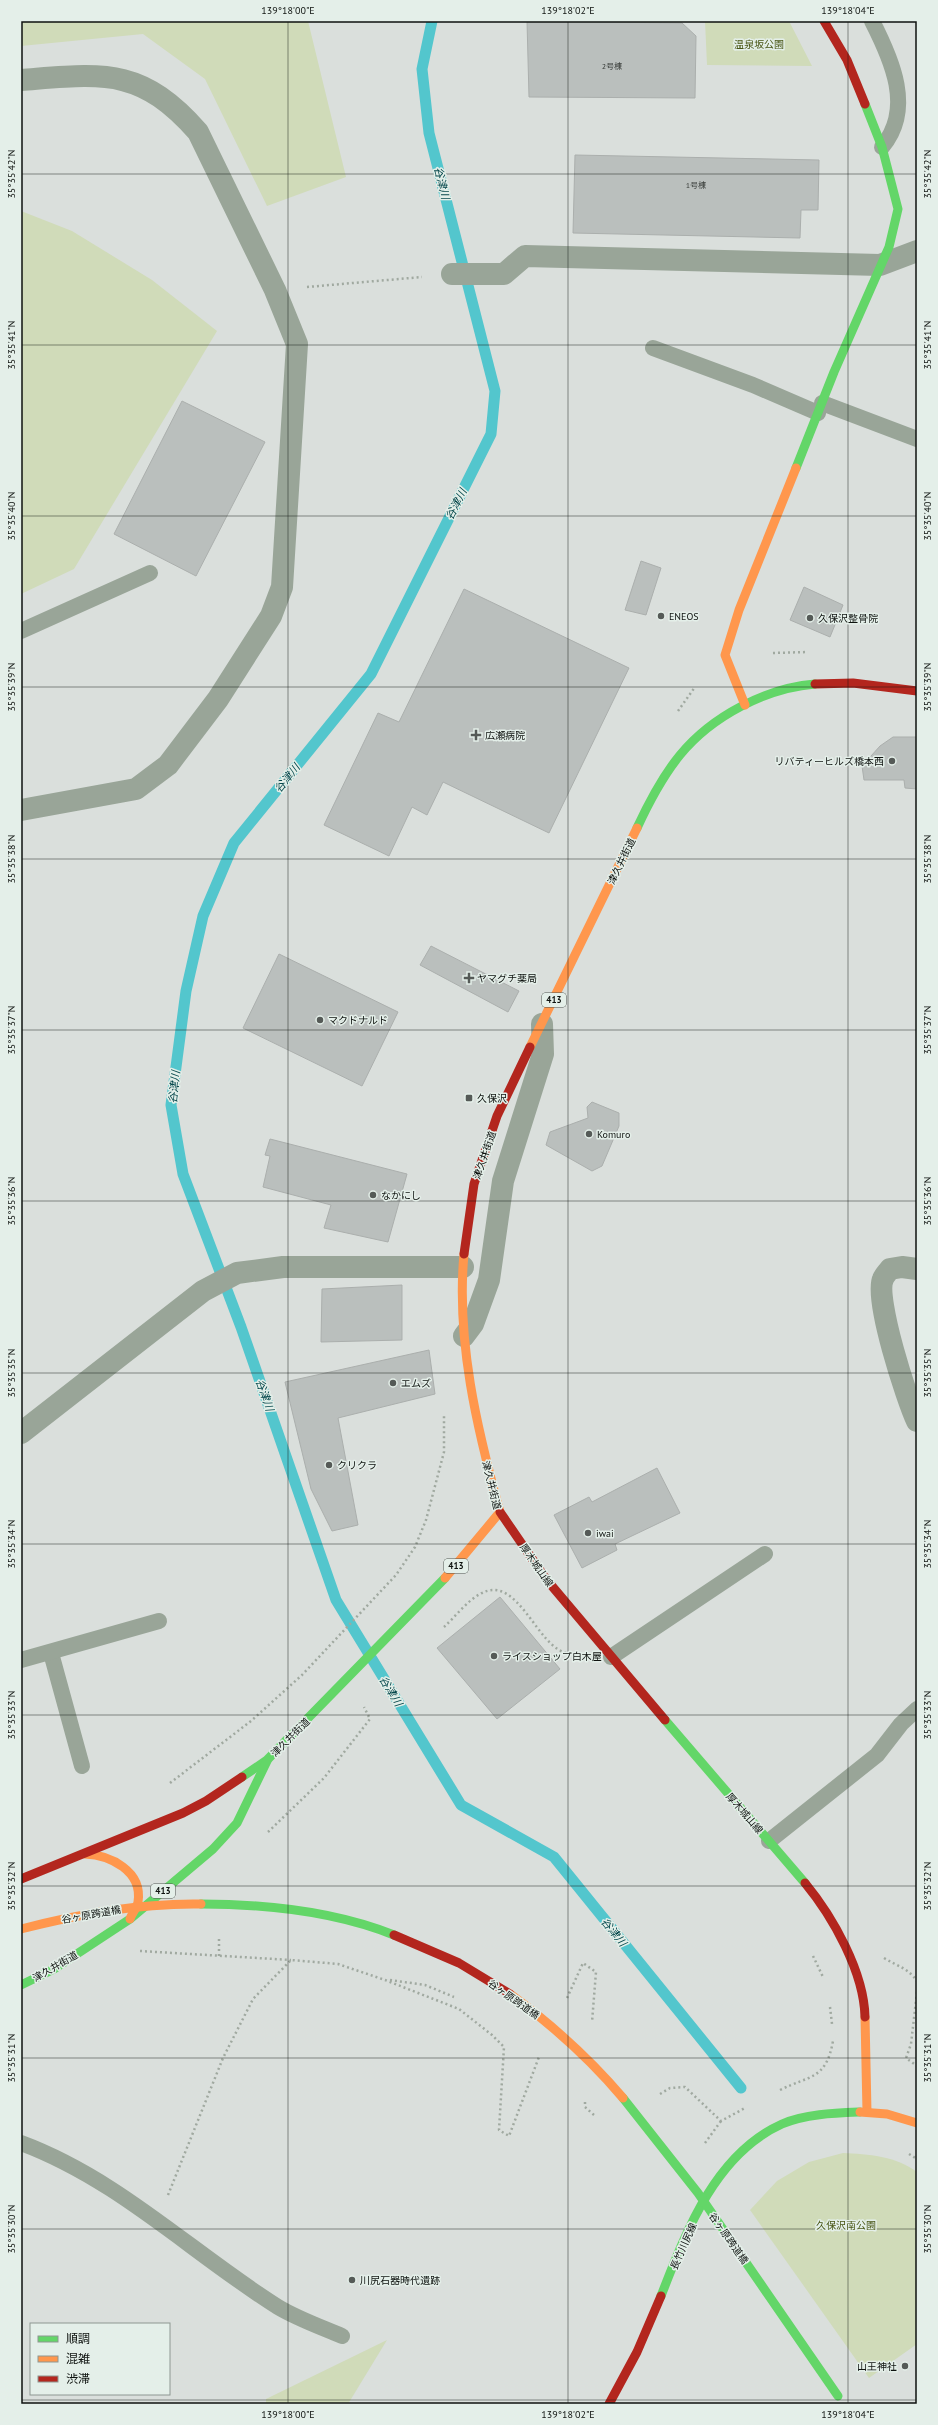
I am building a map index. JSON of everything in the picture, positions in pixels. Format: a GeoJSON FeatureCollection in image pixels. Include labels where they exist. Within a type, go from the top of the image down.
{"type":"FeatureCollection","features":[{"type":"Feature","properties":{"kind":"main road"},"geometry":{"type":"LineString","coordinates":[[745,704],[725,655],[741,603],[820,408],[889,247],[898,209],[894,187],[882,146],[847,60],[824,21]]}},
{"type":"Feature","properties":{"kind":"main road","name":"津久井街道"},"geometry":{"type":"LineString","coordinates":[[21,1879],[183,1813],[206,1801],[267,1760],[408,1618],[457,1565],[500,1512],[482,1448],[464,1336],[463,1267],[467,1226],[474,1184],[484,1150],[497,1116],[654,793],[682,753],[707,729],[745,704],[779,691],[832,683],[917,691]]}},
{"type":"Feature","properties":{"kind":"main road","name":"厚木城山線"},"geometry":{"type":"LineString","coordinates":[[500,1512],[546,1579],[822,1904],[851,1956],[865,2010],[867,2112]]}},
{"type":"Feature","properties":{"kind":"main road","name":"津久井街道"},"geometry":{"type":"LineString","coordinates":[[21,1985],[54,1969],[130,1918],[213,1850],[237,1823],[267,1760]]}},
{"type":"Feature","properties":{"kind":"main road","name":"413"},"geometry":{"type":"LineString","coordinates":[[82,1854],[105,1856],[115,1860],[131,1874],[138,1887],[138,1902],[130,1918]]}},
{"type":"Feature","properties":{"kind":"main road","name":"谷ヶ原跨道橋"},"geometry":{"type":"LineString","coordinates":[[21,1929],[110,1909],[184,1904],[255,1905],[316,1912],[383,1931],[443,1954],[486,1979],[546,2021],[605,2076],[688,2179],[844,2404]]}},
{"type":"Feature","properties":{"kind":"main road"},"geometry":{"type":"LineString","coordinates":[[867,2112],[902,2115],[917,2123]]}},
{"type":"Feature","properties":{"kind":"main road","name":"長竹川尻線"},"geometry":{"type":"LineString","coordinates":[[609,2404],[644,2336],[696,2216],[722,2174],[755,2142],[781,2125],[812,2116],[867,2112]]}},
{"type":"Feature","properties":{"kind":"street"},"geometry":{"type":"LineString","coordinates":[[21,80],[95,75],[114,78],[143,88],[168,102],[198,132],[275,290],[297,344],[282,587],[271,616],[218,699],[168,765],[136,789],[21,810]]}},
{"type":"Feature","properties":{"kind":"street"},"geometry":{"type":"LineString","coordinates":[[452,274],[504,274],[525,256],[880,265],[917,251]]}},
{"type":"Feature","properties":{"kind":"street"},"geometry":{"type":"LineString","coordinates":[[464,1336],[473,1324],[489,1280],[503,1180],[543,1054],[542,1024]]}},
{"type":"Feature","properties":{"kind":"street"},"geometry":{"type":"LineString","coordinates":[[21,1433],[203,1291],[237,1273],[283,1267],[463,1267]]}},
{"type":"Feature","properties":{"kind":"street"},"geometry":{"type":"LineString","coordinates":[[917,1269],[902,1267],[890,1269],[882,1280],[882,1296],[891,1341],[917,1421]]}},
{"type":"Feature","properties":{"kind":"lane"},"geometry":{"type":"LineString","coordinates":[[872,21],[899,92],[895,124],[891,136],[882,146]]}},
{"type":"Feature","properties":{"kind":"lane"},"geometry":{"type":"LineString","coordinates":[[653,348],[820,408],[917,439]]}},
{"type":"Feature","properties":{"kind":"lane"},"geometry":{"type":"LineString","coordinates":[[21,631],[150,573]]}},
{"type":"Feature","properties":{"kind":"lane"},"geometry":{"type":"LineString","coordinates":[[611,1657],[765,1554]]}},
{"type":"Feature","properties":{"kind":"lane"},"geometry":{"type":"LineString","coordinates":[[21,1660],[51,1653],[159,1621]]}},
{"type":"Feature","properties":{"kind":"lane"},"geometry":{"type":"LineString","coordinates":[[51,1653],[82,1766]]}},
{"type":"Feature","properties":{"kind":"lane"},"geometry":{"type":"LineString","coordinates":[[769,1841],[877,1755],[901,1724],[917,1709]]}},
{"type":"Feature","properties":{"kind":"lane"},"geometry":{"type":"LineString","coordinates":[[21,2143],[42,2150],[102,2183],[158,2219],[220,2269],[280,2308],[342,2336]]}},
{"type":"Feature","properties":{"kind":"path"},"geometry":{"type":"LineString","coordinates":[[275,290],[452,274]]}},
{"type":"Feature","properties":{"kind":"path"},"geometry":{"type":"LineString","coordinates":[[167,1785],[251,1721],[302,1675],[396,1575],[415,1547],[426,1520]]}},
{"type":"Feature","properties":{"kind":"path"},"geometry":{"type":"LineString","coordinates":[[480,1594],[492,1590],[504,1591],[513,1598],[548,1639],[564,1653],[570,1654]]}},
{"type":"Feature","properties":{"kind":"path"},"geometry":{"type":"LineString","coordinates":[[219,1956],[220,1936]]}},
{"type":"Feature","properties":{"kind":"path"},"geometry":{"type":"LineString","coordinates":[[140,1951],[338,1964],[385,1980],[459,2009],[504,2047],[499,2130],[508,2136],[541,2053]]}},
{"type":"Feature","properties":{"kind":"path"},"geometry":{"type":"LineString","coordinates":[[812,1954],[824,1981]]}},
{"type":"Feature","properties":{"kind":"path"},"geometry":{"type":"LineString","coordinates":[[158,2219],[223,2058],[253,1999],[291,1960]]}},
{"type":"Feature","properties":{"kind":"path"},"geometry":{"type":"LineString","coordinates":[[564,2004],[583,1963],[596,1972],[592,2027]]}},
{"type":"Feature","properties":{"kind":"path"},"geometry":{"type":"LineString","coordinates":[[385,1980],[425,1985],[458,1999]]}},
{"type":"Feature","properties":{"kind":"path"},"geometry":{"type":"LineString","coordinates":[[917,1992],[914,2030],[906,2058],[917,2066]]}},
{"type":"Feature","properties":{"kind":"path"},"geometry":{"type":"LineString","coordinates":[[829,2002],[833,2028]]}},
{"type":"Feature","properties":{"kind":"path"},"geometry":{"type":"LineString","coordinates":[[828,2063],[834,2035]]}},
{"type":"Feature","properties":{"kind":"path"},"geometry":{"type":"LineString","coordinates":[[657,2095],[670,2088],[685,2088],[716,2117]]}},
{"type":"Feature","properties":{"kind":"path"},"geometry":{"type":"LineString","coordinates":[[586,2099],[585,2107],[599,2120]]}},
{"type":"Feature","properties":{"kind":"path"},"geometry":{"type":"LineString","coordinates":[[907,2153],[917,2159]]}},
{"type":"Feature","properties":{"kind":"green space"},"geometry":{"type":"Polygon","coordinates":[[[21,21],[308,21],[346,177],[267,206],[205,79],[143,34],[21,46],[21,21]]]}},
{"type":"Feature","properties":{"kind":"green space","name":"温泉坂公園"},"geometry":{"type":"Polygon","coordinates":[[[705,21],[789,21],[812,66],[707,65],[705,21]]]}},
{"type":"Feature","properties":{"kind":"green space"},"geometry":{"type":"Polygon","coordinates":[[[21,211],[72,231],[152,280],[217,331],[74,569],[21,594],[21,211]]]}},
{"type":"Feature","properties":{"kind":"green space","name":"久保沢南公園"},"geometry":{"type":"Polygon","coordinates":[[[843,2153],[872,2155],[891,2159],[900,2162],[917,2172],[917,2344],[869,2378],[750,2210],[777,2181],[809,2162],[843,2153]]]}},
{"type":"Feature","properties":{"kind":"green space"},"geometry":{"type":"Polygon","coordinates":[[[387,2340],[348,2404],[266,2404],[266,2399],[387,2340]]]}},
{"type":"Feature","properties":{"kind":"building"},"geometry":{"type":"Polygon","coordinates":[[[527,21],[682,23],[696,36],[695,98],[529,97],[527,21]]]}},
{"type":"Feature","properties":{"kind":"building"},"geometry":{"type":"Polygon","coordinates":[[[575,155],[819,160],[818,210],[801,210],[800,238],[573,233],[575,155]]]}},
{"type":"Feature","properties":{"kind":"building"},"geometry":{"type":"Polygon","coordinates":[[[182,401],[265,442],[196,576],[114,534],[182,401]]]}},
{"type":"Feature","properties":{"kind":"building"},"geometry":{"type":"Polygon","coordinates":[[[641,561],[661,568],[646,615],[625,610],[641,561]]]}},
{"type":"Feature","properties":{"kind":"building"},"geometry":{"type":"Polygon","coordinates":[[[804,587],[843,605],[830,637],[790,620],[804,587]]]}},
{"type":"Feature","properties":{"kind":"building"},"geometry":{"type":"Polygon","coordinates":[[[464,589],[629,668],[549,833],[443,782],[427,815],[412,807],[389,856],[324,825],[378,713],[399,722],[464,589]]]}},
{"type":"Feature","properties":{"kind":"building","name":"リバティーヒルズ橋本西"},"geometry":{"type":"Polygon","coordinates":[[[893,737],[917,737],[917,789],[905,788],[904,780],[864,780],[862,766],[880,746],[893,737]]]}},
{"type":"Feature","properties":{"kind":"building","name":"ヤマグチ薬局"},"geometry":{"type":"Polygon","coordinates":[[[431,946],[519,991],[508,1012],[420,965],[431,946]]]}},
{"type":"Feature","properties":{"kind":"building","name":"マクドナルド"},"geometry":{"type":"Polygon","coordinates":[[[279,954],[398,1012],[362,1086],[243,1028],[279,954]]]}},
{"type":"Feature","properties":{"kind":"building"},"geometry":{"type":"Polygon","coordinates":[[[592,1102],[619,1113],[619,1126],[602,1166],[592,1171],[546,1145],[550,1132],[588,1118],[587,1107],[592,1102]]]}},
{"type":"Feature","properties":{"kind":"building"},"geometry":{"type":"Polygon","coordinates":[[[270,1139],[407,1174],[388,1242],[324,1228],[331,1205],[263,1187],[270,1156],[265,1155],[270,1139]]]}},
{"type":"Feature","properties":{"kind":"building"},"geometry":{"type":"Polygon","coordinates":[[[402,1285],[402,1340],[321,1342],[322,1289],[402,1285]]]}},
{"type":"Feature","properties":{"kind":"building"},"geometry":{"type":"Polygon","coordinates":[[[429,1350],[435,1394],[338,1418],[358,1525],[332,1531],[311,1489],[285,1382],[429,1350]]]}},
{"type":"Feature","properties":{"kind":"building"},"geometry":{"type":"Polygon","coordinates":[[[657,1468],[680,1513],[615,1544],[617,1550],[582,1568],[554,1515],[589,1497],[592,1502],[657,1468]]]}},
{"type":"Feature","properties":{"kind":"building"},"geometry":{"type":"Polygon","coordinates":[[[500,1597],[560,1669],[497,1719],[437,1648],[500,1597]]]}},
{"type":"Feature","properties":{"kind":"waterway","name":"谷津川"},"geometry":{"type":"LineString","coordinates":[[432,21],[422,69],[429,133],[495,391],[491,434],[371,674],[234,843],[203,916],[186,991],[171,1105],[183,1174],[241,1327],[336,1600],[461,1805],[554,1857],[741,2088]]}},
{"type":"Feature","properties":{"kind":"traffic: fast"},"geometry":{"type":"LineString","coordinates":[[796,468],[834,372],[889,247],[898,209],[882,147],[865,104]]}},
{"type":"Feature","properties":{"kind":"traffic: fast"},"geometry":{"type":"LineString","coordinates":[[637,828],[656,790],[673,763],[693,741],[708,728],[724,716],[759,698],[778,691],[815,684]]}},
{"type":"Feature","properties":{"kind":"traffic: fast"},"geometry":{"type":"LineString","coordinates":[[242,1777],[267,1760],[445,1578]]}},
{"type":"Feature","properties":{"kind":"traffic: fast"},"geometry":{"type":"LineString","coordinates":[[665,1720],[805,1883]]}},
{"type":"Feature","properties":{"kind":"traffic: fast"},"geometry":{"type":"LineString","coordinates":[[21,1985],[54,1969],[130,1919],[213,1849],[237,1823],[267,1761]]}},
{"type":"Feature","properties":{"kind":"traffic: fast"},"geometry":{"type":"LineString","coordinates":[[201,1904],[250,1905],[299,1910],[348,1920],[394,1935]]}},
{"type":"Feature","properties":{"kind":"traffic: fast"},"geometry":{"type":"LineString","coordinates":[[623,2098],[698,2193],[838,2396]]}},
{"type":"Feature","properties":{"kind":"traffic: fast"},"geometry":{"type":"LineString","coordinates":[[661,2296],[681,2246],[706,2197],[721,2175],[738,2155],[759,2137],[782,2124],[800,2118],[860,2112]]}},
{"type":"Feature","properties":{"kind":"traffic: slow"},"geometry":{"type":"LineString","coordinates":[[745,705],[725,655],[739,610],[796,468]]}},
{"type":"Feature","properties":{"kind":"traffic: slow"},"geometry":{"type":"LineString","coordinates":[[530,1047],[637,828]]}},
{"type":"Feature","properties":{"kind":"traffic: slow"},"geometry":{"type":"LineString","coordinates":[[445,1578],[500,1512],[476,1417],[470,1384],[463,1319],[462,1286],[464,1254]]}},
{"type":"Feature","properties":{"kind":"traffic: slow"},"geometry":{"type":"LineString","coordinates":[[85,1854],[95,1855],[114,1861],[130,1873],[138,1891],[138,1902],[130,1919]]}},
{"type":"Feature","properties":{"kind":"traffic: slow"},"geometry":{"type":"LineString","coordinates":[[21,1929],[110,1910],[155,1905],[201,1904]]}},
{"type":"Feature","properties":{"kind":"traffic: slow"},"geometry":{"type":"LineString","coordinates":[[510,1994],[570,2043],[623,2098]]}},
{"type":"Feature","properties":{"kind":"traffic: slow"},"geometry":{"type":"LineString","coordinates":[[865,2017],[867,2112]]}},
{"type":"Feature","properties":{"kind":"traffic: slow"},"geometry":{"type":"LineString","coordinates":[[860,2112],[887,2114],[917,2123]]}},
{"type":"Feature","properties":{"kind":"traffic: jam"},"geometry":{"type":"LineString","coordinates":[[824,21],[847,60],[865,104]]}},
{"type":"Feature","properties":{"kind":"traffic: jam"},"geometry":{"type":"LineString","coordinates":[[815,684],[853,683],[917,691]]}},
{"type":"Feature","properties":{"kind":"traffic: jam"},"geometry":{"type":"LineString","coordinates":[[464,1254],[474,1184],[497,1116],[530,1047]]}},
{"type":"Feature","properties":{"kind":"traffic: jam"},"geometry":{"type":"LineString","coordinates":[[500,1512],[546,1579],[665,1720]]}},
{"type":"Feature","properties":{"kind":"traffic: jam"},"geometry":{"type":"LineString","coordinates":[[21,1879],[183,1813],[206,1801],[242,1777]]}},
{"type":"Feature","properties":{"kind":"traffic: jam"},"geometry":{"type":"LineString","coordinates":[[805,1883],[826,1912],[845,1946],[859,1982],[865,2017]]}},
{"type":"Feature","properties":{"kind":"traffic: jam"},"geometry":{"type":"LineString","coordinates":[[394,1935],[459,1963],[510,1994]]}},
{"type":"Feature","properties":{"kind":"traffic: jam"},"geometry":{"type":"LineString","coordinates":[[609,2404],[637,2352],[661,2296]]}},
{"type":"Feature","properties":{"kind":"place","name":"ENEOS"},"geometry":{"type":"Point","coordinates":[661,616]}},
{"type":"Feature","properties":{"kind":"place","name":"久保沢整骨院"},"geometry":{"type":"Point","coordinates":[810,618]}},
{"type":"Feature","properties":{"kind":"place","name":"広瀬病院"},"geometry":{"type":"Point","coordinates":[476,735]}},
{"type":"Feature","properties":{"kind":"place","name":"リバティーヒルズ橋本西"},"geometry":{"type":"Point","coordinates":[892,761]}},
{"type":"Feature","properties":{"kind":"place","name":"ヤマグチ薬局"},"geometry":{"type":"Point","coordinates":[469,978]}},
{"type":"Feature","properties":{"kind":"place","name":"マクドナルド"},"geometry":{"type":"Point","coordinates":[320,1020]}},
{"type":"Feature","properties":{"kind":"place","name":"久保沢"},"geometry":{"type":"Point","coordinates":[469,1098]}},
{"type":"Feature","properties":{"kind":"place","name":"Komuro"},"geometry":{"type":"Point","coordinates":[589,1134]}},
{"type":"Feature","properties":{"kind":"place","name":"なかにし"},"geometry":{"type":"Point","coordinates":[373,1195]}},
{"type":"Feature","properties":{"kind":"place","name":"エムズ"},"geometry":{"type":"Point","coordinates":[393,1383]}},
{"type":"Feature","properties":{"kind":"place","name":"クリクラ"},"geometry":{"type":"Point","coordinates":[329,1465]}},
{"type":"Feature","properties":{"kind":"place","name":"iwai"},"geometry":{"type":"Point","coordinates":[588,1533]}},
{"type":"Feature","properties":{"kind":"place","name":"ライスショップ白木屋"},"geometry":{"type":"Point","coordinates":[494,1656]}},
{"type":"Feature","properties":{"kind":"place","name":"川尻石器時代遺跡"},"geometry":{"type":"Point","coordinates":[352,2280]}},
{"type":"Feature","properties":{"kind":"place","name":"山王神社"},"geometry":{"type":"Point","coordinates":[905,2366]}}]}
